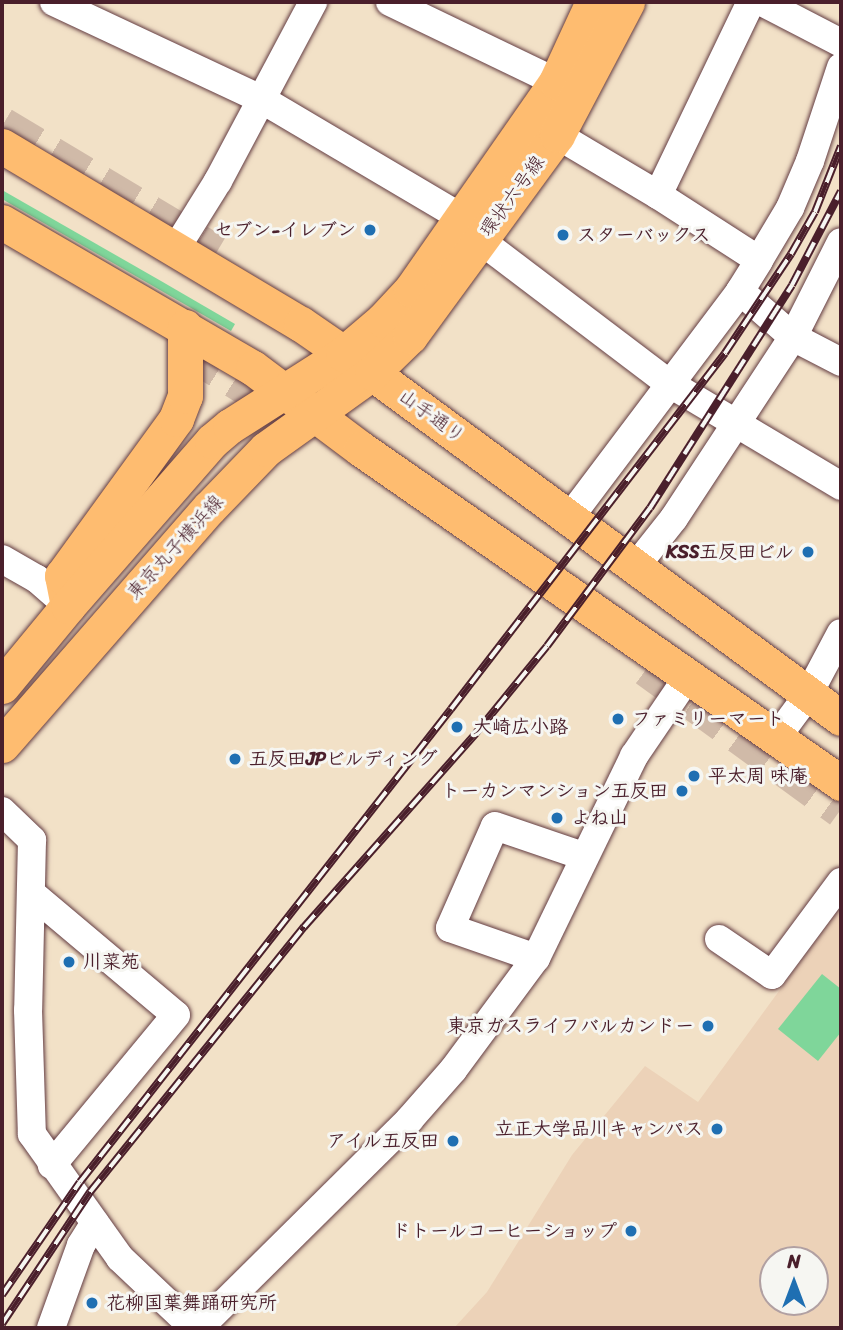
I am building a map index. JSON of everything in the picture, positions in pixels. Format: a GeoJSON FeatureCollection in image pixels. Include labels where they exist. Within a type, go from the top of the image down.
{"type":"FeatureCollection","features":[{"type":"Feature","properties":{"kind":"main road","name":"環状六号線"},"geometry":{"type":"LineString","coordinates":[[372,373],[410,336],[556,82],[593,2]]}},
{"type":"Feature","properties":{"kind":"main road","name":"環状六号線"},"geometry":{"type":"LineString","coordinates":[[343,355],[383,320],[557,135],[627,2]]}},
{"type":"Feature","properties":{"kind":"main road","name":"山手通り"},"geometry":{"type":"LineString","coordinates":[[2,146],[301,324],[636,566],[841,719]]}},
{"type":"Feature","properties":{"kind":"main road"},"geometry":{"type":"LineString","coordinates":[[2,222],[185,327],[285,390],[317,412],[361,449],[841,783]]}},
{"type":"Feature","properties":{"kind":"main road"},"geometry":{"type":"LineString","coordinates":[[68,606],[62,576],[176,419],[185,396],[185,327]]}},
{"type":"Feature","properties":{"kind":"main road"},"geometry":{"type":"LineString","coordinates":[[2,687],[68,606],[212,441],[285,390],[343,355]]}},
{"type":"Feature","properties":{"kind":"main road","name":"東京丸子横浜線"},"geometry":{"type":"LineString","coordinates":[[2,745],[209,508],[266,449],[372,373]]}},
{"type":"Feature","properties":{"kind":"street"},"geometry":{"type":"LineString","coordinates":[[54,2],[261,99],[471,229],[670,384],[841,486]]}},
{"type":"Feature","properties":{"kind":"street"},"geometry":{"type":"LineString","coordinates":[[175,250],[218,181],[313,2]]}},
{"type":"Feature","properties":{"kind":"street"},"geometry":{"type":"LineString","coordinates":[[390,2],[556,82]]}},
{"type":"Feature","properties":{"kind":"street"},"geometry":{"type":"LineString","coordinates":[[658,195],[751,2]]}},
{"type":"Feature","properties":{"kind":"street"},"geometry":{"type":"LineString","coordinates":[[762,2],[841,43]]}},
{"type":"Feature","properties":{"kind":"street"},"geometry":{"type":"LineString","coordinates":[[569,517],[740,291],[760,260],[790,208],[810,161],[841,68]]}},
{"type":"Feature","properties":{"kind":"street"},"geometry":{"type":"LineString","coordinates":[[557,135],[760,260]]}},
{"type":"Feature","properties":{"kind":"street"},"geometry":{"type":"LineString","coordinates":[[636,566],[674,518],[793,337],[841,242]]}},
{"type":"Feature","properties":{"kind":"street"},"geometry":{"type":"LineString","coordinates":[[740,291],[793,337],[841,362]]}},
{"type":"Feature","properties":{"kind":"street"},"geometry":{"type":"LineString","coordinates":[[2,559],[37,579],[68,606]]}},
{"type":"Feature","properties":{"kind":"street"},"geometry":{"type":"LineString","coordinates":[[777,737],[808,695],[841,633]]}},
{"type":"Feature","properties":{"kind":"street"},"geometry":{"type":"LineString","coordinates":[[200,1328],[409,1119],[453,1070],[536,958],[583,856],[634,756],[689,675]]}},
{"type":"Feature","properties":{"kind":"street"},"geometry":{"type":"LineString","coordinates":[[2,811],[32,840],[28,1010],[32,1133],[120,1258],[194,1328]]}},
{"type":"Feature","properties":{"kind":"street"},"geometry":{"type":"LineString","coordinates":[[536,958],[450,928],[495,826],[583,856]]}},
{"type":"Feature","properties":{"kind":"street"},"geometry":{"type":"LineString","coordinates":[[719,939],[772,975],[841,882]]}},
{"type":"Feature","properties":{"kind":"street"},"geometry":{"type":"LineString","coordinates":[[31,892],[176,1015],[52,1165]]}},
{"type":"Feature","properties":{"kind":"street"},"geometry":{"type":"LineString","coordinates":[[51,1328],[81,1245],[95,1223]]}},
{"type":"Feature","properties":{"kind":"shaded area","name":"立正大学品川キャンパス"},"geometry":{"type":"Polygon","coordinates":[[[841,906],[841,1328],[454,1328],[487,1292],[572,1155],[645,1066],[698,1102],[841,906]]]}},
{"type":"Feature","properties":{"kind":"green space"},"geometry":{"type":"Polygon","coordinates":[[[2,190],[235,324],[231,331],[2,199],[2,190]]]}},
{"type":"Feature","properties":{"kind":"green space"},"geometry":{"type":"Polygon","coordinates":[[[822,974],[841,989],[841,1032],[818,1061],[778,1029],[822,974]]]}},
{"type":"Feature","properties":{"kind":"tunnel"},"geometry":{"type":"LineString","coordinates":[[2,126],[216,254]]}},
{"type":"Feature","properties":{"kind":"tunnel"},"geometry":{"type":"LineString","coordinates":[[187,349],[293,416]]}},
{"type":"Feature","properties":{"kind":"tunnel"},"geometry":{"type":"LineString","coordinates":[[647,668],[841,809]]}},
{"type":"Feature","properties":{"kind":"railway"},"geometry":{"type":"LineString","coordinates":[[2,1295],[80,1182],[451,709],[725,353],[791,254],[815,212],[841,146]]}},
{"type":"Feature","properties":{"kind":"railway"},"geometry":{"type":"LineString","coordinates":[[2,1324],[90,1192],[304,927],[476,733],[547,646],[650,508],[792,285],[841,191]]}},
{"type":"Feature","properties":{"kind":"place","name":"セブン-イレブン"},"geometry":{"type":"Point","coordinates":[370,230]}},
{"type":"Feature","properties":{"kind":"place","name":"スターバックス"},"geometry":{"type":"Point","coordinates":[563,235]}},
{"type":"Feature","properties":{"kind":"place","name":"KSS五反田ビル"},"geometry":{"type":"Point","coordinates":[808,552]}},
{"type":"Feature","properties":{"kind":"place","name":"ファミリーマート"},"geometry":{"type":"Point","coordinates":[618,719]}},
{"type":"Feature","properties":{"kind":"place","name":"大崎広小路"},"geometry":{"type":"Point","coordinates":[457,727]}},
{"type":"Feature","properties":{"kind":"place","name":"五反田JPビルディング"},"geometry":{"type":"Point","coordinates":[235,759]}},
{"type":"Feature","properties":{"kind":"place","name":"平太周 味庵"},"geometry":{"type":"Point","coordinates":[694,776]}},
{"type":"Feature","properties":{"kind":"place","name":"トーカンマンション五反田"},"geometry":{"type":"Point","coordinates":[682,791]}},
{"type":"Feature","properties":{"kind":"place","name":"よね山"},"geometry":{"type":"Point","coordinates":[557,818]}},
{"type":"Feature","properties":{"kind":"place","name":"川菜苑"},"geometry":{"type":"Point","coordinates":[69,962]}},
{"type":"Feature","properties":{"kind":"place","name":"東京ガスライフバルカンドー"},"geometry":{"type":"Point","coordinates":[708,1026]}},
{"type":"Feature","properties":{"kind":"place","name":"立正大学品川キャンパス"},"geometry":{"type":"Point","coordinates":[717,1129]}},
{"type":"Feature","properties":{"kind":"place","name":"アイル五反田"},"geometry":{"type":"Point","coordinates":[453,1141]}},
{"type":"Feature","properties":{"kind":"place","name":"ドトールコーヒーショップ"},"geometry":{"type":"Point","coordinates":[631,1231]}},
{"type":"Feature","properties":{"kind":"place","name":"花柳国葉舞踊研究所"},"geometry":{"type":"Point","coordinates":[92,1303]}}]}
